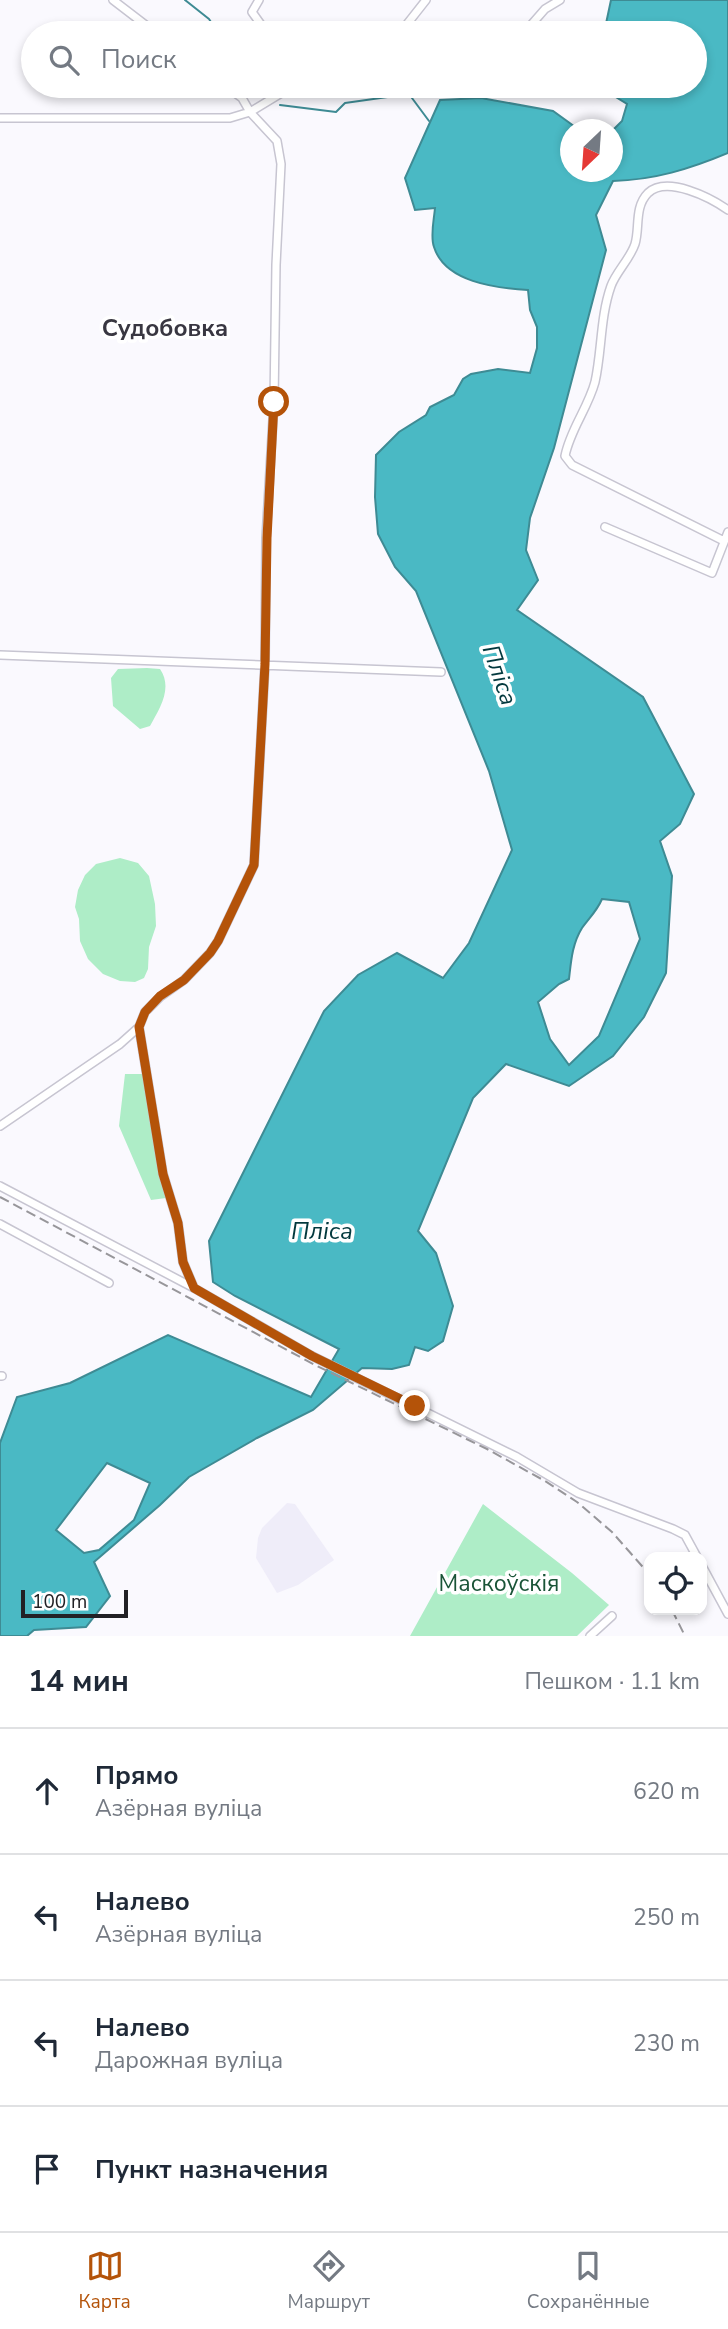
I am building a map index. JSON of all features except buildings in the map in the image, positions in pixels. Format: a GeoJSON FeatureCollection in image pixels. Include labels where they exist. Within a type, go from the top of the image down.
{"type":"FeatureCollection","features":[{"type":"Feature","properties":{"kind":"street"},"geometry":{"type":"LineString","coordinates":[[258,21],[252,12],[259,0]]}},
{"type":"Feature","properties":{"kind":"street"},"geometry":{"type":"LineString","coordinates":[[409,21],[426,0]]}},
{"type":"Feature","properties":{"kind":"street"},"geometry":{"type":"LineString","coordinates":[[534,21],[545,9],[560,0]]}},
{"type":"Feature","properties":{"kind":"street"},"geometry":{"type":"LineString","coordinates":[[114,1],[140,21]]}},
{"type":"Feature","properties":{"kind":"street"},"geometry":{"type":"LineString","coordinates":[[0,1126],[120,1044],[139,1027],[145,1012],[160,996],[184,980],[210,953],[254,865],[265,664],[267,538],[274,402],[275,265],[281,164],[277,141],[250,112],[242,98]]}},
{"type":"Feature","properties":{"kind":"street"},"geometry":{"type":"LineString","coordinates":[[0,118],[230,118],[250,112],[273,98]]}},
{"type":"Feature","properties":{"kind":"street"},"geometry":{"type":"LineString","coordinates":[[724,541],[572,465],[565,456],[595,380],[604,314],[611,286],[635,244],[637,218],[648,194],[671,187],[687,190],[728,210]]}},
{"type":"Feature","properties":{"kind":"street"},"geometry":{"type":"LineString","coordinates":[[605,527],[712,573],[728,532]]}},
{"type":"Feature","properties":{"kind":"street"},"geometry":{"type":"LineString","coordinates":[[0,655],[441,672]]}},
{"type":"Feature","properties":{"kind":"street"},"geometry":{"type":"LineString","coordinates":[[139,1027],[163,1174],[178,1223],[183,1262],[194,1288]]}},
{"type":"Feature","properties":{"kind":"street"},"geometry":{"type":"LineString","coordinates":[[0,1186],[194,1288],[320,1360],[517,1457],[578,1493],[685,1535],[694,1552]]}},
{"type":"Feature","properties":{"kind":"street"},"geometry":{"type":"LineString","coordinates":[[0,1224],[109,1283]]}},
{"type":"Feature","properties":{"kind":"street"},"geometry":{"type":"LineString","coordinates":[[707,1575],[728,1614]]}},
{"type":"Feature","properties":{"kind":"street"},"geometry":{"type":"LineString","coordinates":[[590,1636],[612,1616]]}},
{"type":"Feature","properties":{"kind":"shaded area"},"geometry":{"type":"Polygon","coordinates":[[[287,1503],[295,1504],[334,1560],[298,1585],[277,1593],[256,1558],[258,1538],[262,1528],[287,1503]]]}},
{"type":"Feature","properties":{"kind":"green space"},"geometry":{"type":"Polygon","coordinates":[[[118,669],[160,669],[164,676],[165,691],[150,726],[140,729],[113,706],[111,678],[118,669]]]}},
{"type":"Feature","properties":{"kind":"green space"},"geometry":{"type":"Polygon","coordinates":[[[120,858],[138,863],[149,876],[155,904],[156,926],[149,947],[148,969],[144,978],[135,982],[120,981],[103,974],[88,959],[80,941],[79,919],[75,907],[78,890],[85,875],[96,864],[120,858]]]}},
{"type":"Feature","properties":{"kind":"green space"},"geometry":{"type":"Polygon","coordinates":[[[125,1074],[143,1074],[159,1172],[166,1198],[151,1200],[119,1126],[125,1074]]]}},
{"type":"Feature","properties":{"kind":"green space","name":"Маскоўскія"},"geometry":{"type":"Polygon","coordinates":[[[483,1504],[609,1605],[577,1636],[410,1636],[483,1504]]]}},
{"type":"Feature","properties":{"kind":"water","name":"Пліса"},"geometry":{"type":"Polygon","coordinates":[[[611,0],[728,0],[728,153],[672,173],[623,180],[623,119],[627,104],[617,98],[707,98],[707,21],[607,21],[611,0]]]}},
{"type":"Feature","properties":{"kind":"water","name":"Пліса"},"geometry":{"type":"Polygon","coordinates":[[[481,98],[553,111],[564,119],[560,119],[560,182],[612,182],[596,215],[606,250],[554,448],[530,518],[526,550],[538,580],[517,610],[643,697],[694,794],[680,824],[660,841],[672,876],[666,973],[644,1017],[613,1056],[569,1086],[506,1064],[473,1098],[418,1231],[436,1253],[453,1306],[443,1341],[428,1351],[415,1347],[409,1365],[392,1369],[362,1368],[313,1410],[189,1477],[94,1562],[110,1596],[86,1627],[34,1630],[27,1636],[0,1636],[0,1443],[17,1397],[70,1383],[168,1335],[311,1397],[339,1349],[213,1282],[209,1241],[324,1011],[358,975],[397,953],[443,978],[469,943],[512,850],[489,771],[416,591],[395,567],[378,534],[376,455],[399,432],[426,415],[430,407],[454,395],[463,379],[471,374],[498,369],[530,373],[537,348],[537,327],[530,310],[528,290],[487,285],[449,268],[434,247],[432,238],[435,208],[415,210],[405,178],[440,100],[481,98]],[[602,899],[576,940],[569,979],[538,1002],[550,1039],[569,1065],[599,1036],[640,939],[629,902],[602,899]],[[107,1463],[56,1530],[84,1553],[99,1550],[134,1520],[150,1483],[107,1463]]]}},
{"type":"Feature","properties":{"kind":"waterway"},"geometry":{"type":"LineString","coordinates":[[185,0],[210,21]]}},
{"type":"Feature","properties":{"kind":"waterway"},"geometry":{"type":"LineString","coordinates":[[280,105],[336,112],[345,103],[381,98]]}},
{"type":"Feature","properties":{"kind":"waterway"},"geometry":{"type":"LineString","coordinates":[[412,98],[429,121]]}},
{"type":"Feature","properties":{"kind":"railway"},"geometry":{"type":"LineString","coordinates":[[0,1197],[317,1366],[487,1449],[545,1481],[577,1502],[612,1532],[644,1568]]}},
{"type":"Feature","properties":{"kind":"railway"},"geometry":{"type":"LineString","coordinates":[[674,1615],[685,1636]]}},
{"type":"Feature","properties":{"kind":"district","name":"Судобовка"},"geometry":{"type":"Point","coordinates":[165,328]}},
{"type":"Feature","properties":{"kind":"route"},"geometry":{"type":"LineString","coordinates":[[274,402],[267,538],[265,664],[254,865],[210,953],[184,980],[160,996],[145,1012],[139,1027],[163,1174],[178,1223],[183,1262],[194,1288],[312,1356],[415,1406]]}}]}
